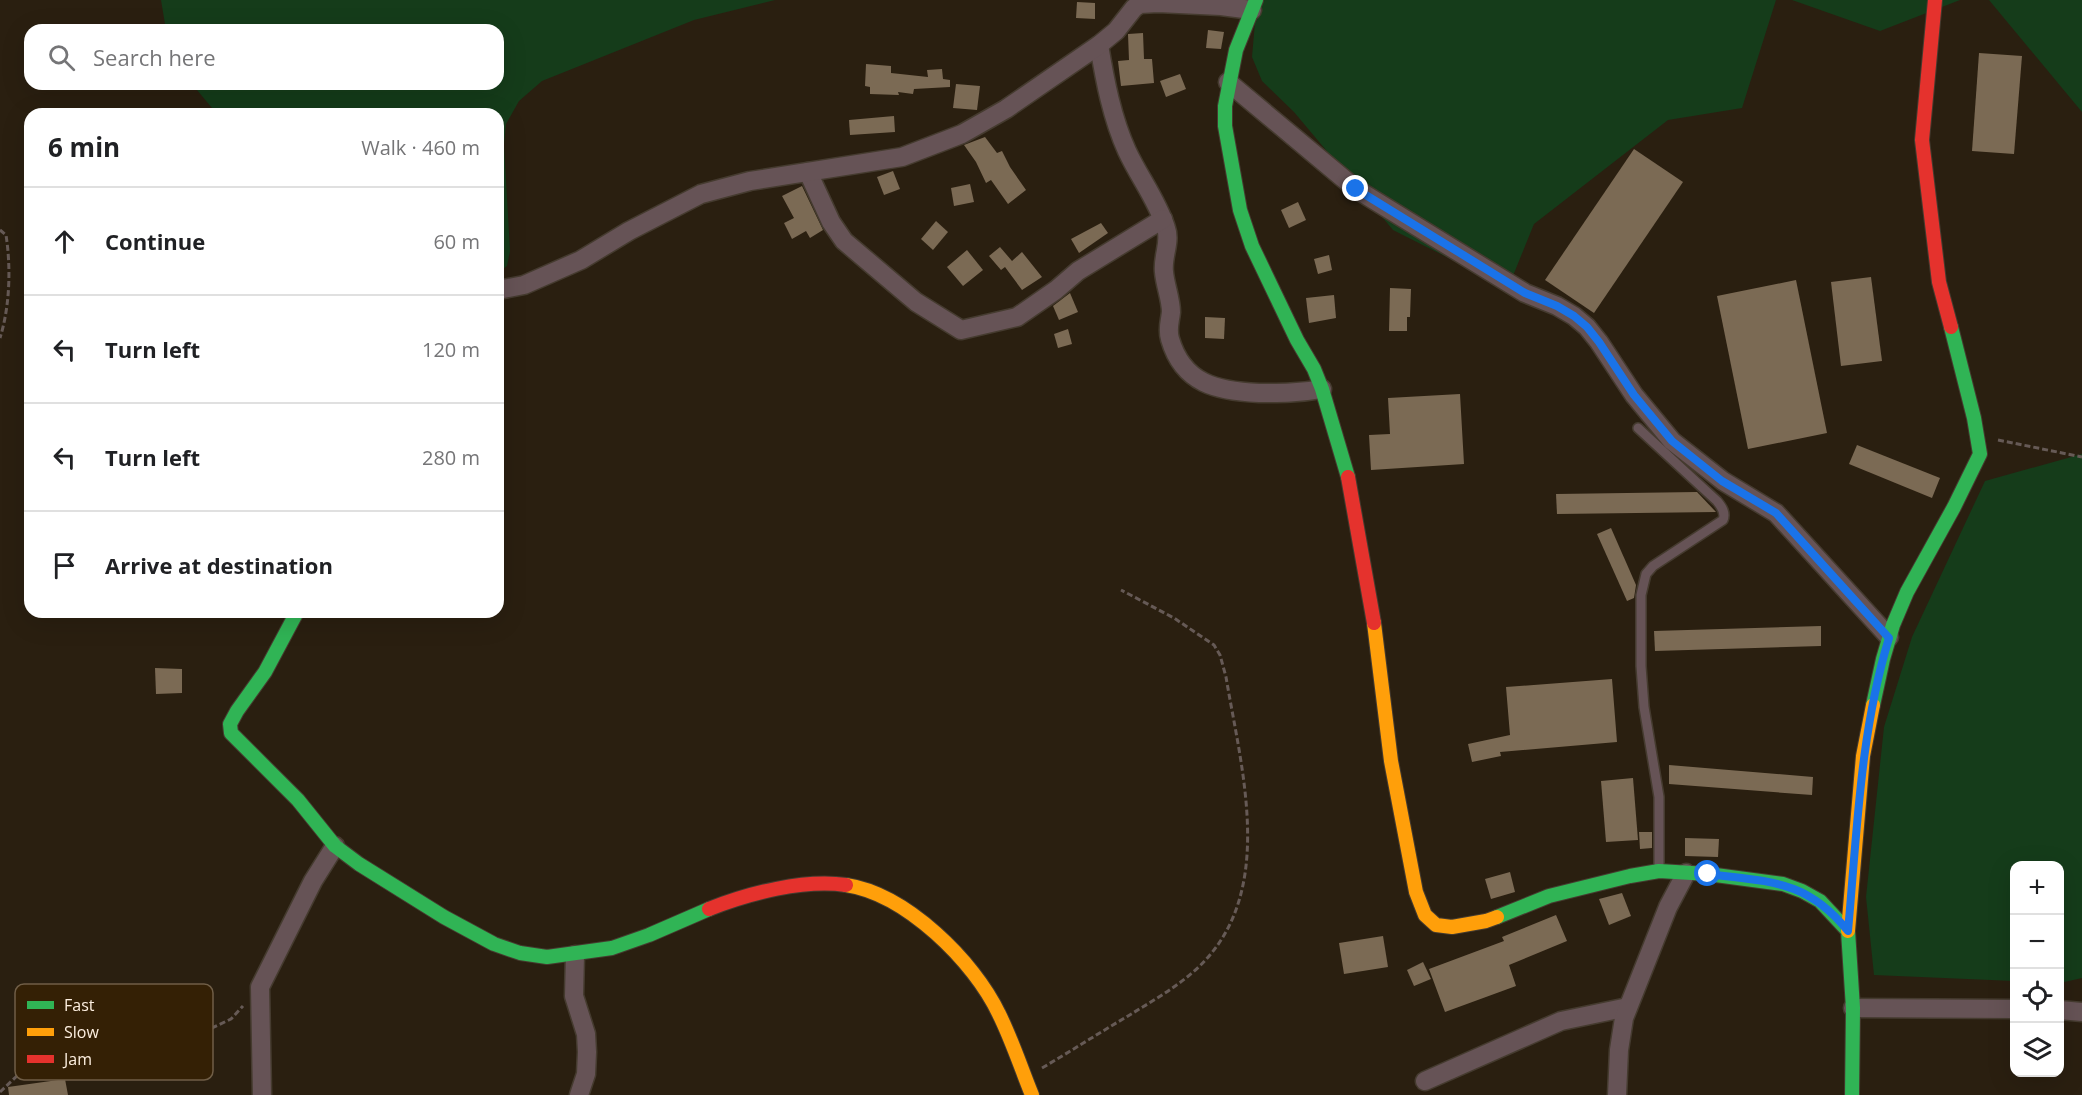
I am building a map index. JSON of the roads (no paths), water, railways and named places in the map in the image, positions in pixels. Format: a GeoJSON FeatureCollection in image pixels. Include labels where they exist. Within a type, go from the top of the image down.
{"type":"FeatureCollection","features":[{"type":"Feature","properties":{"kind":"street"},"geometry":{"type":"LineString","coordinates":[[1852,1095],[1853,1008],[1848,931],[1863,756],[1872,706],[1889,638],[1907,592],[1980,454],[1939,282],[1922,140],[1935,0]]}},
{"type":"Feature","properties":{"kind":"street"},"geometry":{"type":"LineString","coordinates":[[504,289],[524,285],[581,260],[629,231],[701,194],[750,181],[902,157],[962,134],[996,115],[1099,45],[1140,4],[1254,5],[1236,50],[1225,106],[1225,126],[1240,210],[1252,246],[1297,340],[1314,369],[1347,471],[1378,646],[1392,761],[1416,892],[1425,915],[1436,925],[1452,927],[1468,925],[1486,921],[1549,896],[1659,871],[1783,884],[1820,901],[1848,931]]}},
{"type":"Feature","properties":{"kind":"street"},"geometry":{"type":"LineString","coordinates":[[1099,45],[1105,78],[1120,133],[1163,219],[1168,239],[1164,252],[1164,267],[1171,310],[1168,323],[1169,336],[1183,367],[1206,385],[1219,389],[1287,394],[1322,389]]}},
{"type":"Feature","properties":{"kind":"street"},"geometry":{"type":"LineString","coordinates":[[1228,82],[1356,189],[1525,293],[1557,306],[1574,316],[1599,342],[1634,395],[1672,441],[1722,481],[1776,513],[1889,638]]}},
{"type":"Feature","properties":{"kind":"street"},"geometry":{"type":"LineString","coordinates":[[808,172],[831,222],[844,241],[916,303],[961,330],[1017,317],[1056,290],[1078,271],[1163,219]]}},
{"type":"Feature","properties":{"kind":"street"},"geometry":{"type":"LineString","coordinates":[[294,618],[265,672],[237,711],[230,724],[230,729],[233,736],[298,800],[335,846],[359,864],[444,917],[494,944],[520,953],[547,957],[575,955],[612,948],[739,897],[829,883],[862,887],[883,896],[921,920],[974,972],[999,1013],[1032,1095]]}},
{"type":"Feature","properties":{"kind":"street"},"geometry":{"type":"LineString","coordinates":[[262,1095],[260,987],[313,881],[335,846]]}},
{"type":"Feature","properties":{"kind":"street"},"geometry":{"type":"LineString","coordinates":[[1617,1095],[1619,1050],[1624,1018],[1668,907],[1686,873]]}},
{"type":"Feature","properties":{"kind":"street"},"geometry":{"type":"LineString","coordinates":[[575,955],[574,996],[586,1034],[587,1052],[586,1074],[579,1095]]}},
{"type":"Feature","properties":{"kind":"street"},"geometry":{"type":"LineString","coordinates":[[1425,1081],[1562,1021],[1628,1007]]}},
{"type":"Feature","properties":{"kind":"street"},"geometry":{"type":"LineString","coordinates":[[1853,1008],[2010,1009]]}},
{"type":"Feature","properties":{"kind":"street"},"geometry":{"type":"LineString","coordinates":[[2064,1010],[2082,1012]]}},
{"type":"Feature","properties":{"kind":"lane"},"geometry":{"type":"LineString","coordinates":[[1638,428],[1717,501],[1722,507],[1724,516],[1723,520],[1653,566],[1646,574],[1641,595],[1642,686],[1659,797],[1659,871]]}}]}
